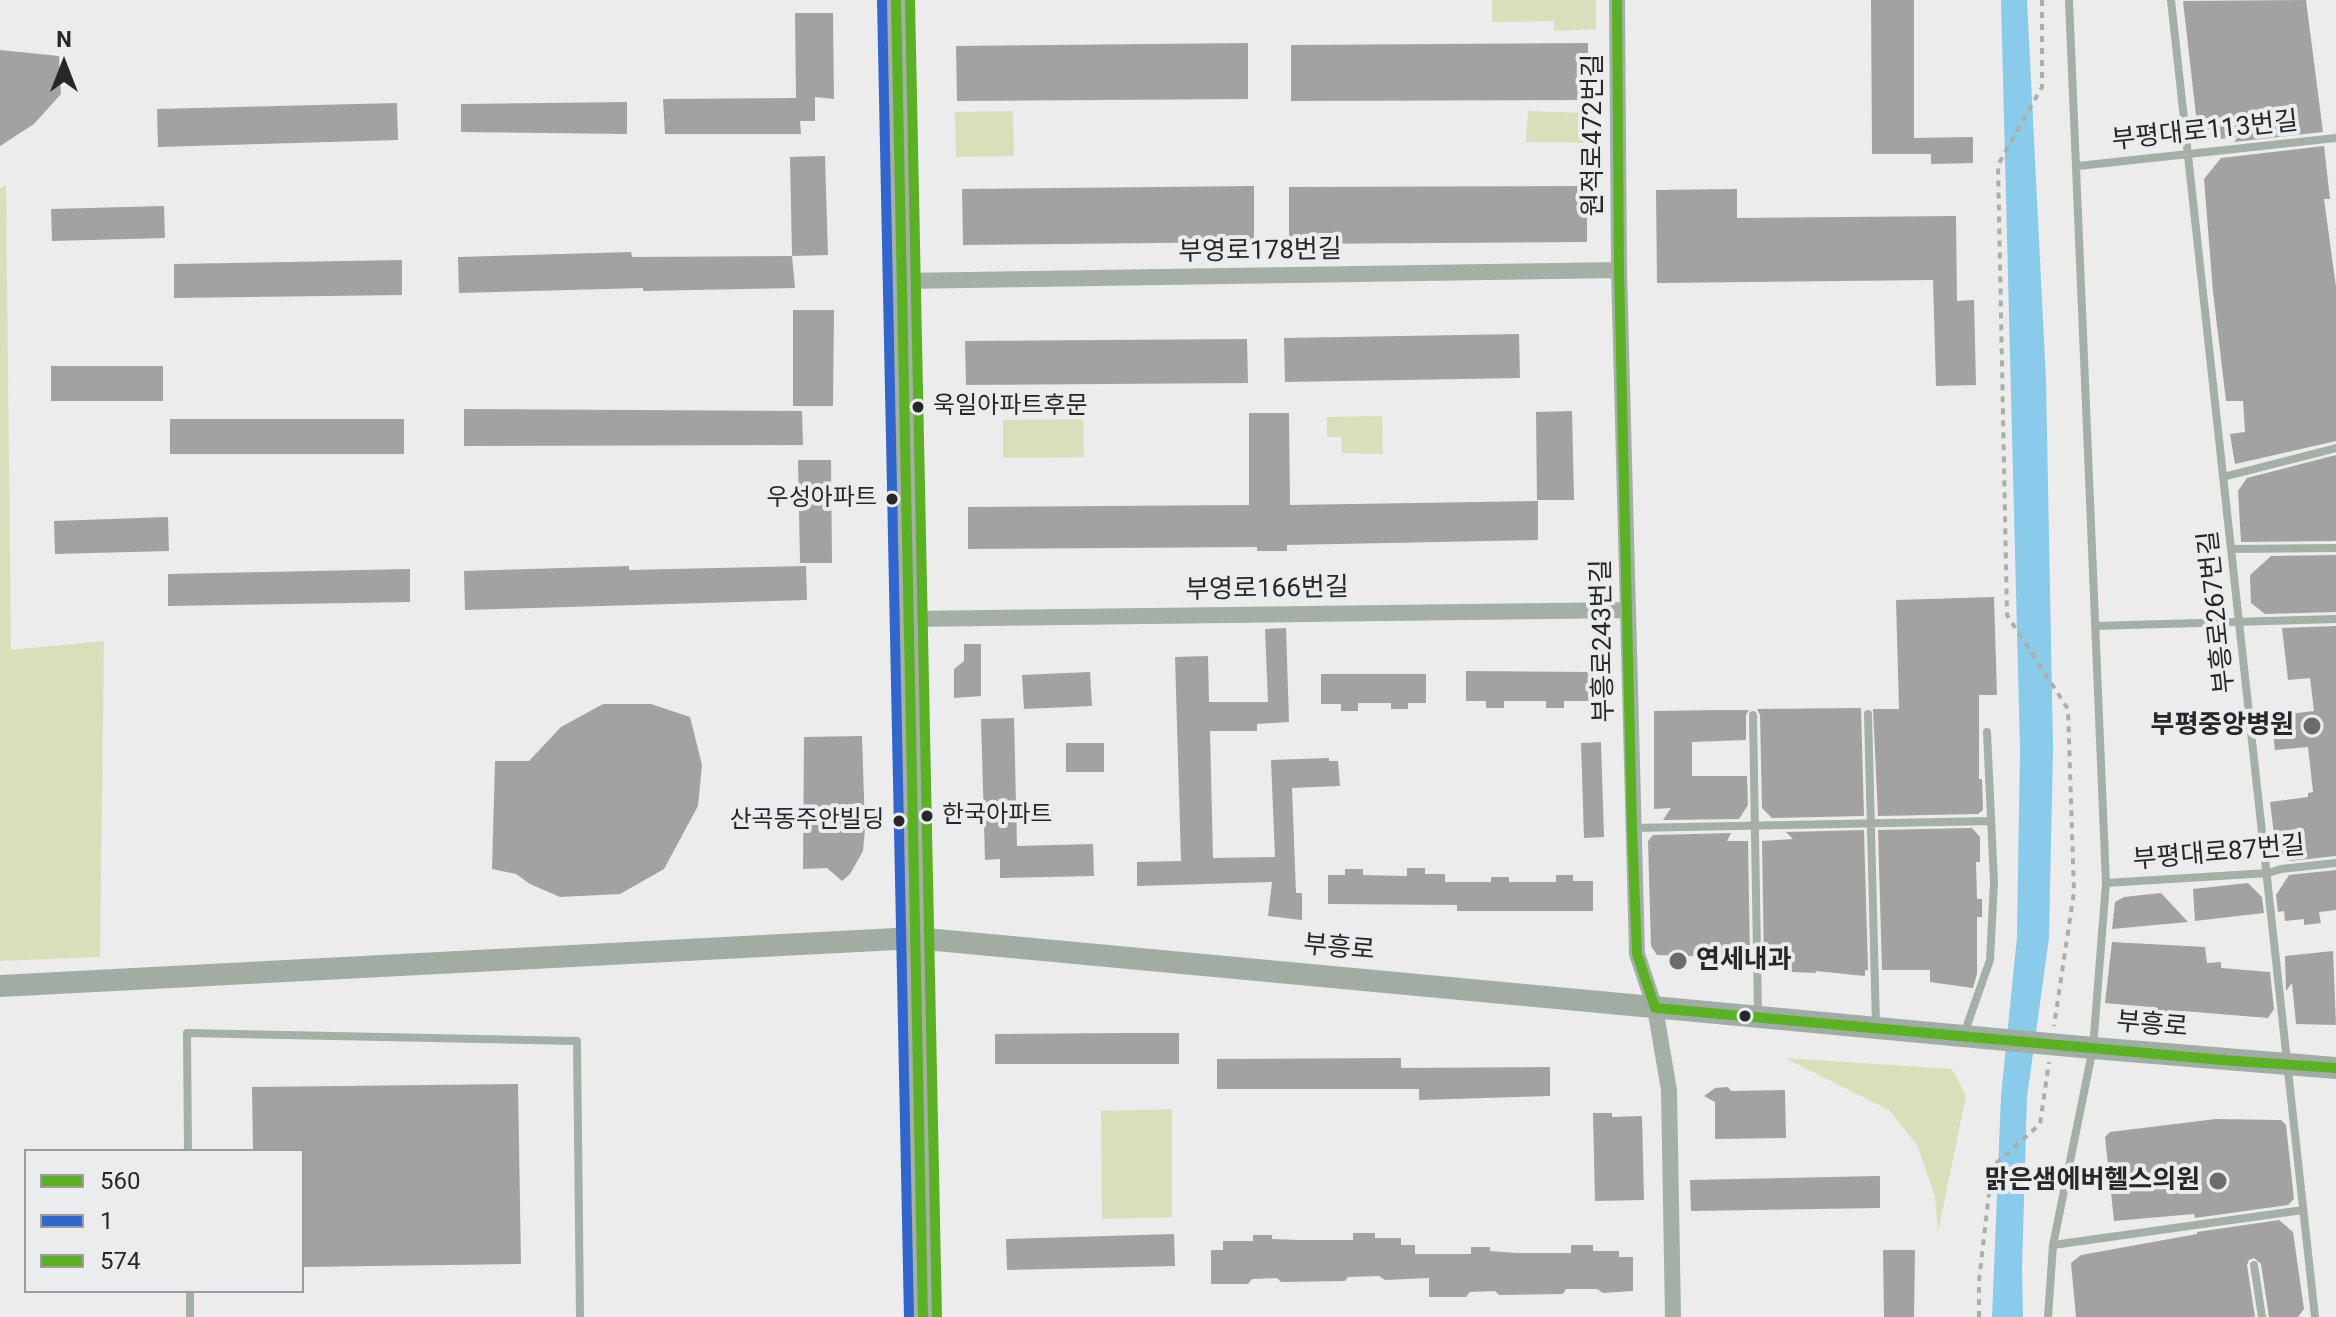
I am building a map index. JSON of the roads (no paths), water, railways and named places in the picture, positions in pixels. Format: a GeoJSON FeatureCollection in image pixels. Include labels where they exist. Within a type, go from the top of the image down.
{"type":"FeatureCollection","features":[{"type":"Feature","properties":{"kind":"main road","name":"부흥로"},"geometry":{"type":"LineString","coordinates":[[0,986],[915,938],[2336,1068]]}},
{"type":"Feature","properties":{"kind":"street"},"geometry":{"type":"LineString","coordinates":[[896,0],[923,1317]]}},
{"type":"Feature","properties":{"kind":"street","name":"원적로472번길"},"geometry":{"type":"LineString","coordinates":[[1617,0],[1619,270]]}},
{"type":"Feature","properties":{"kind":"street","name":"부영로178번길"},"geometry":{"type":"LineString","coordinates":[[901,281],[1619,270]]}},
{"type":"Feature","properties":{"kind":"street","name":"부흥로243번길"},"geometry":{"type":"LineString","coordinates":[[1619,270],[1637,954],[1655,1008],[1669,1090],[1673,1317]]}},
{"type":"Feature","properties":{"kind":"street","name":"부영로166번길"},"geometry":{"type":"LineString","coordinates":[[908,619],[1627,610]]}},
{"type":"Feature","properties":{"kind":"lane"},"geometry":{"type":"LineString","coordinates":[[2048,1317],[2053,1245],[2093,1048],[2106,883],[2069,0]]}},
{"type":"Feature","properties":{"kind":"lane","name":"부흥로267번길"},"geometry":{"type":"LineString","coordinates":[[2171,0],[2315,1317]]}},
{"type":"Feature","properties":{"kind":"lane","name":"부평대로113번길"},"geometry":{"type":"LineString","coordinates":[[2078,166],[2336,138]]}},
{"type":"Feature","properties":{"kind":"lane"},"geometry":{"type":"LineString","coordinates":[[2223,477],[2336,448]]}},
{"type":"Feature","properties":{"kind":"lane"},"geometry":{"type":"LineString","coordinates":[[2231,549],[2336,548]]}},
{"type":"Feature","properties":{"kind":"lane"},"geometry":{"type":"LineString","coordinates":[[2095,626],[2336,619]]}},
{"type":"Feature","properties":{"kind":"lane"},"geometry":{"type":"LineString","coordinates":[[1868,714],[1877,1028]]}},
{"type":"Feature","properties":{"kind":"lane"},"geometry":{"type":"LineString","coordinates":[[1753,715],[1758,1017]]}},
{"type":"Feature","properties":{"kind":"lane"},"geometry":{"type":"LineString","coordinates":[[1963,1036],[1990,960],[1994,882],[1987,732]]}},
{"type":"Feature","properties":{"kind":"lane"},"geometry":{"type":"LineString","coordinates":[[1632,828],[1991,821]]}},
{"type":"Feature","properties":{"kind":"lane","name":"부평대로87번길"},"geometry":{"type":"LineString","coordinates":[[2106,883],[2268,873],[2336,863]]}},
{"type":"Feature","properties":{"kind":"lane"},"geometry":{"type":"LineString","coordinates":[[188,1149],[187,1033],[577,1041],[580,1317]]}},
{"type":"Feature","properties":{"kind":"lane"},"geometry":{"type":"LineString","coordinates":[[2053,1245],[2303,1210]]}},
{"type":"Feature","properties":{"kind":"lane"},"geometry":{"type":"LineString","coordinates":[[2254,1265],[2262,1317]]}},
{"type":"Feature","properties":{"kind":"lane"},"geometry":{"type":"LineString","coordinates":[[190,1293],[190,1317]]}},
{"type":"Feature","properties":{"kind":"water"},"geometry":{"type":"Polygon","coordinates":[[[2001,0],[2027,0],[2046,380],[2053,748],[2049,938],[2027,1097],[2023,1317],[1992,1317],[2001,1096],[2017,937],[2020,749],[2001,0]]]}},
{"type":"Feature","properties":{"kind":"place","name":"욱일아파트후문"},"geometry":{"type":"Point","coordinates":[918,407]}},
{"type":"Feature","properties":{"kind":"place","name":"우성아파트"},"geometry":{"type":"Point","coordinates":[892,499]}},
{"type":"Feature","properties":{"kind":"place","name":"부평중앙병원"},"geometry":{"type":"Point","coordinates":[2312,726]}},
{"type":"Feature","properties":{"kind":"place","name":"한국아파트"},"geometry":{"type":"Point","coordinates":[927,816]}},
{"type":"Feature","properties":{"kind":"place","name":"산곡동주안빌딩"},"geometry":{"type":"Point","coordinates":[899,821]}},
{"type":"Feature","properties":{"kind":"place","name":"연세내과"},"geometry":{"type":"Point","coordinates":[1678,961]}},
{"type":"Feature","properties":{"kind":"place","name":"맑은샘에버헬스의원"},"geometry":{"type":"Point","coordinates":[2218,1181]}}]}
